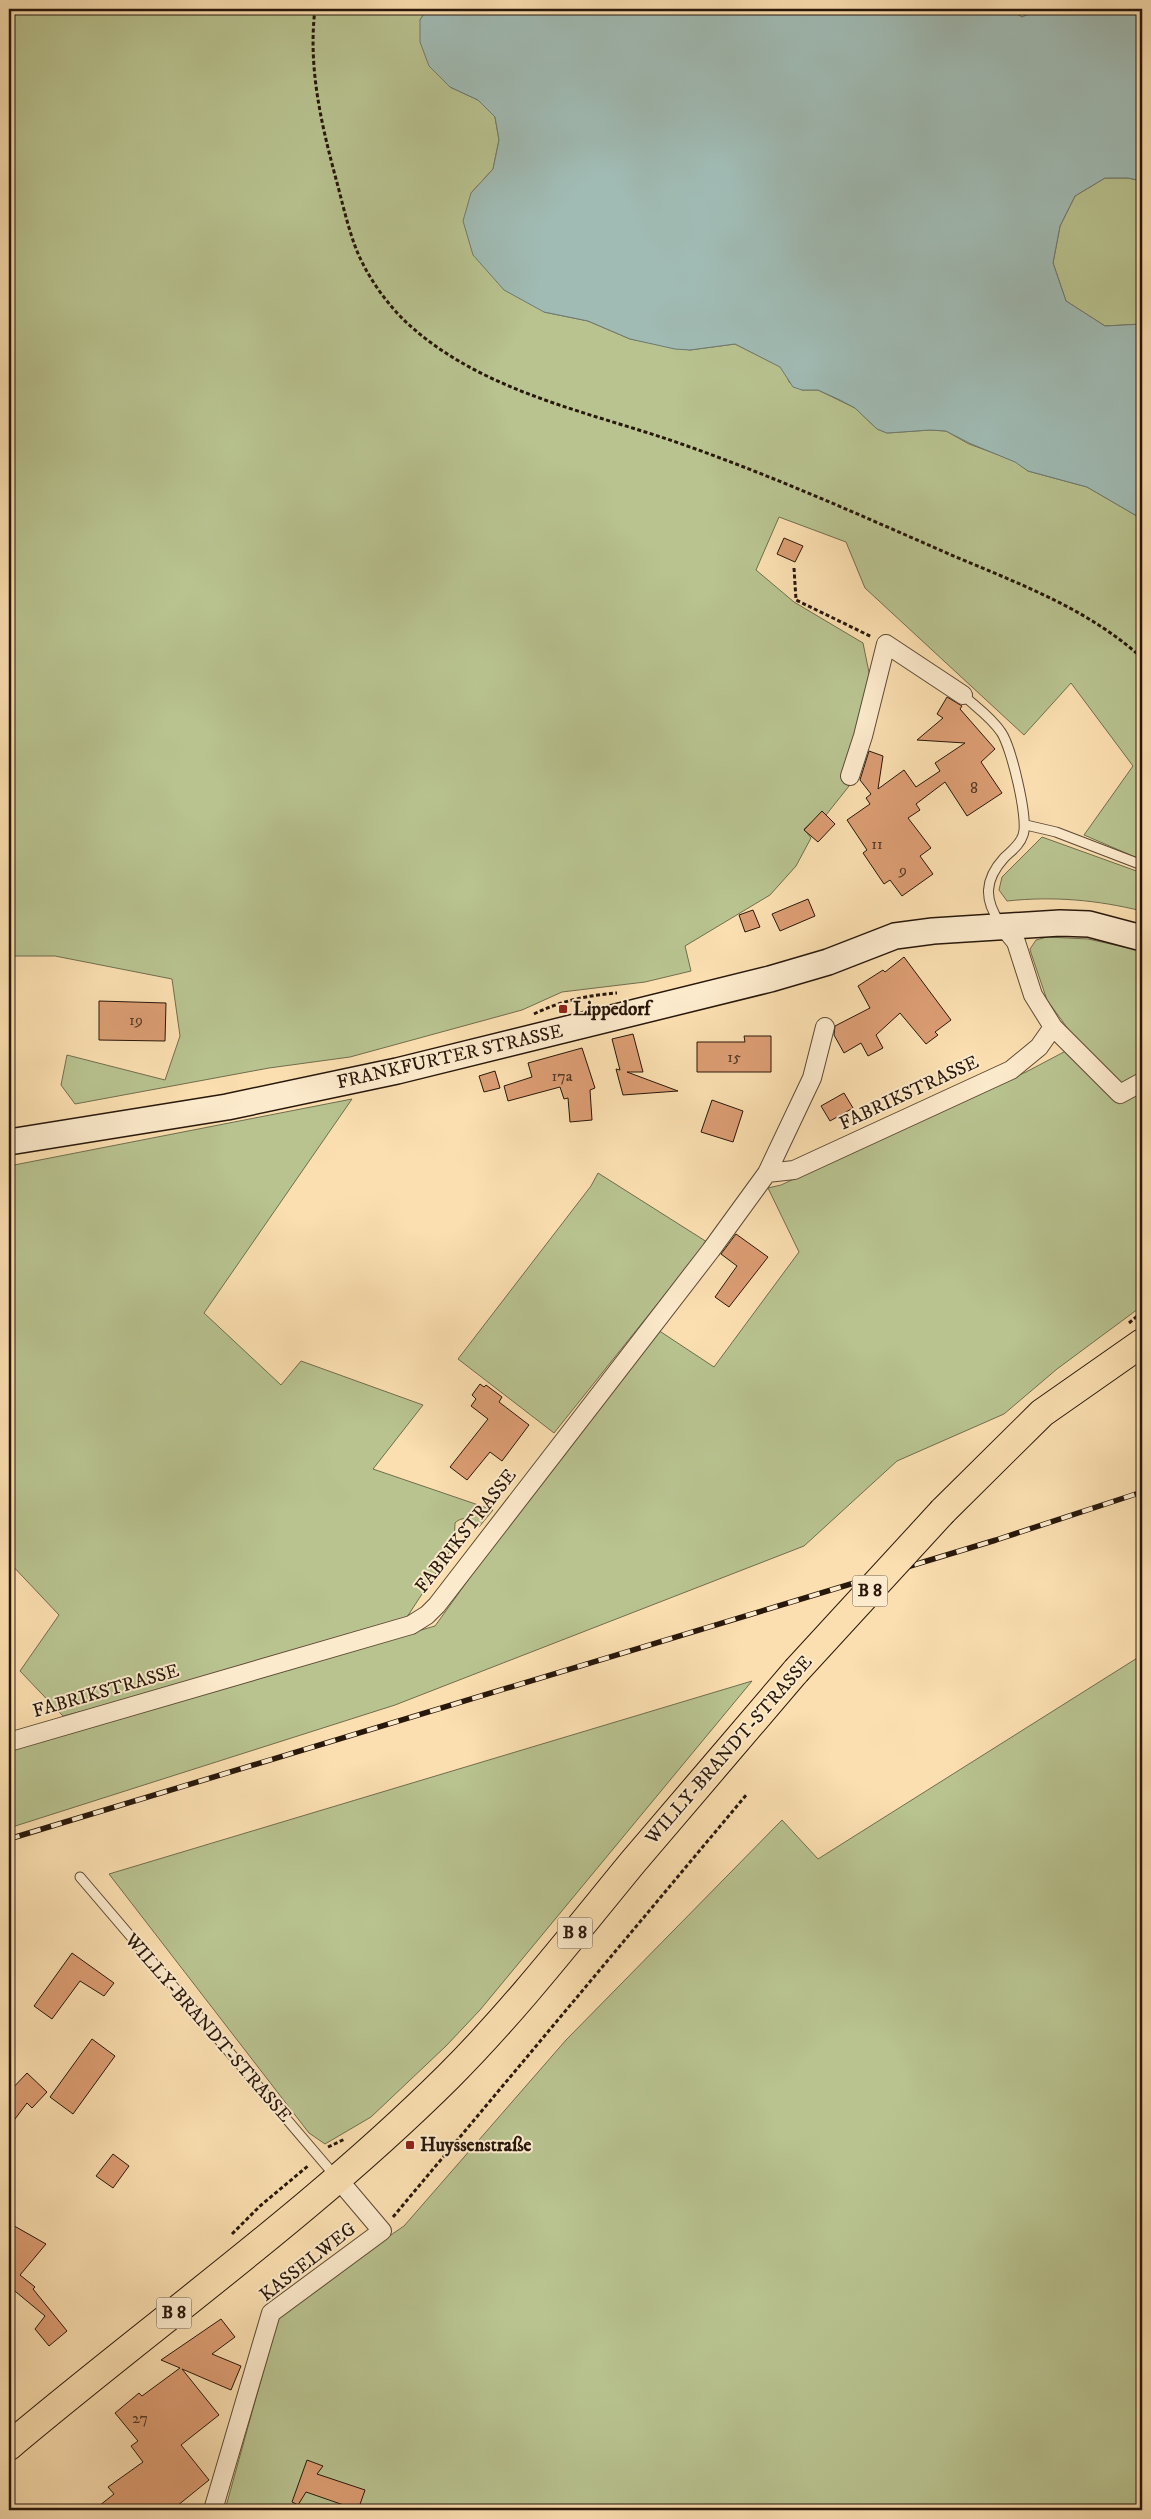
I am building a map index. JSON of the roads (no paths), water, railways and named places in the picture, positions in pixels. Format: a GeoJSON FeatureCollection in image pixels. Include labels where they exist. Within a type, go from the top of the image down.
{"type":"FeatureCollection","features":[{"type":"Feature","properties":{"kind":"main road","name":"FRANKFURTER STRASSE"},"geometry":{"type":"LineString","coordinates":[[9,1142],[227,1107],[397,1071],[788,974],[828,962],[895,936],[1002,925],[1089,924],[1142,938]]}},
{"type":"Feature","properties":{"kind":"main road","name":"WILLY-BRANDT-STRASSE"},"geometry":{"type":"LineString","coordinates":[[9,2446],[338,2179],[443,2082],[514,2007],[796,1671],[943,1510],[1042,1414],[1142,1343]]}},
{"type":"Feature","properties":{"kind":"street"},"geometry":{"type":"LineString","coordinates":[[850,776],[863,736],[886,644],[963,695]]}},
{"type":"Feature","properties":{"kind":"street"},"geometry":{"type":"LineString","coordinates":[[1002,925],[1016,942],[1033,995],[1053,1027],[1120,1094],[1142,1082]]}},
{"type":"Feature","properties":{"kind":"street","name":"FABRIKSTRASSE"},"geometry":{"type":"LineString","coordinates":[[9,1742],[411,1624],[427,1615],[437,1605],[711,1250],[767,1173],[812,1078],[825,1027]]}},
{"type":"Feature","properties":{"kind":"street","name":"FABRIKSTRASSE"},"geometry":{"type":"LineString","coordinates":[[767,1173],[794,1170],[1011,1070],[1039,1047],[1053,1027]]}},
{"type":"Feature","properties":{"kind":"street","name":"KASSELWEG"},"geometry":{"type":"LineString","coordinates":[[213,2510],[271,2313],[382,2231],[338,2179]]}},
{"type":"Feature","properties":{"kind":"lane"},"geometry":{"type":"LineString","coordinates":[[963,695],[989,717],[1002,732],[1009,746],[1026,825],[1020,841],[1003,860],[990,882],[987,895],[990,909],[1002,925]]}},
{"type":"Feature","properties":{"kind":"lane"},"geometry":{"type":"LineString","coordinates":[[1026,825],[1056,832],[1142,865]]}},
{"type":"Feature","properties":{"kind":"lane","name":"WILLY-BRANDT-STRASSE"},"geometry":{"type":"LineString","coordinates":[[80,1877],[338,2179]]}},
{"type":"Feature","properties":{"kind":"water"},"geometry":{"type":"Polygon","coordinates":[[[427,9],[1008,9],[1022,17],[1034,12],[1034,9],[1142,9],[1142,181],[1128,178],[1105,178],[1075,196],[1060,226],[1053,263],[1066,301],[1105,326],[1142,324],[1142,519],[1087,487],[1028,471],[1015,462],[969,443],[946,431],[930,430],[887,433],[877,429],[855,408],[840,400],[818,390],[802,390],[793,387],[780,367],[735,344],[690,350],[675,349],[630,339],[588,321],[544,312],[504,290],[473,255],[463,221],[471,193],[493,169],[499,140],[495,117],[478,100],[450,87],[429,66],[420,42],[420,20],[427,9]]]}},
{"type":"Feature","properties":{"kind":"railway"},"geometry":{"type":"LineString","coordinates":[[9,1839],[996,1540],[1142,1492]]}},
{"type":"Feature","properties":{"kind":"place","name":"Lippedorf"},"geometry":{"type":"Point","coordinates":[563,1009]}},
{"type":"Feature","properties":{"kind":"place","name":"Huyssenstraße"},"geometry":{"type":"Point","coordinates":[410,2145]}}]}
